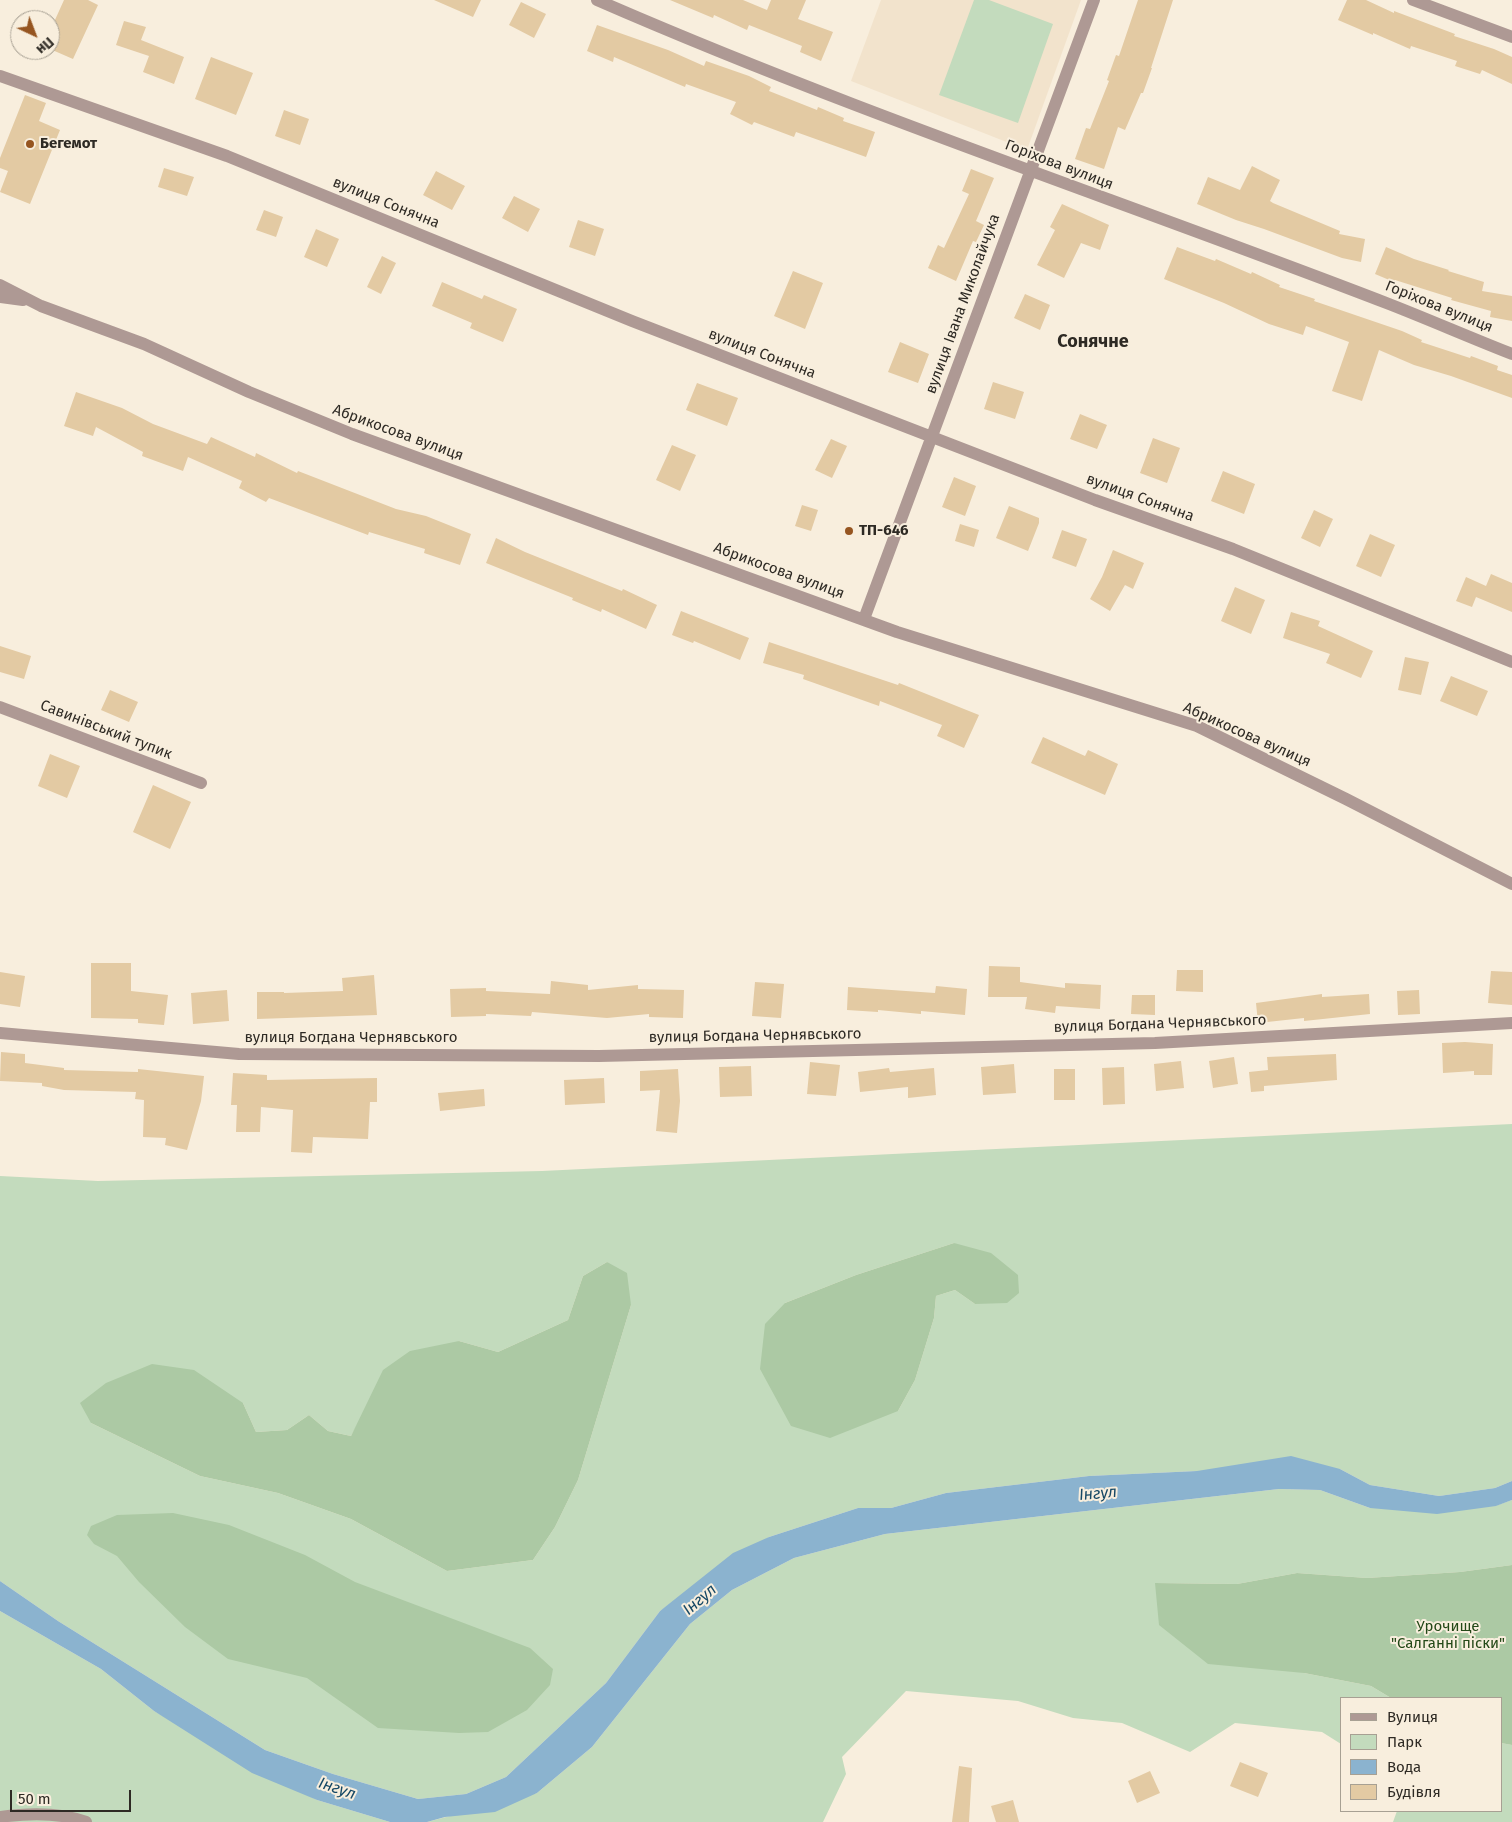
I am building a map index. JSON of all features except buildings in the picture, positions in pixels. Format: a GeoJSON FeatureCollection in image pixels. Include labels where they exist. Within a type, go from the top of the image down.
{"type":"FeatureCollection","features":[{"type":"Feature","properties":{"kind":"street","name":"Горіхова вулиця"},"geometry":{"type":"LineString","coordinates":[[597,0],[685,38],[1030,171],[1390,304],[1512,354]]}},
{"type":"Feature","properties":{"kind":"street","name":"вулиця Івана Миколайчука"},"geometry":{"type":"LineString","coordinates":[[864,619],[1094,0]]}},
{"type":"Feature","properties":{"kind":"street"},"geometry":{"type":"LineString","coordinates":[[1414,0],[1512,37]]}},
{"type":"Feature","properties":{"kind":"street","name":"вулиця Сонячна"},"geometry":{"type":"LineString","coordinates":[[0,76],[227,156],[623,317],[1095,500],[1233,549],[1512,662]]}},
{"type":"Feature","properties":{"kind":"street"},"geometry":{"type":"LineString","coordinates":[[0,285],[28,300]]}},
{"type":"Feature","properties":{"kind":"street"},"geometry":{"type":"LineString","coordinates":[[0,298],[28,300]]}},
{"type":"Feature","properties":{"kind":"street","name":"Абрикосова вулиця"},"geometry":{"type":"LineString","coordinates":[[28,300],[144,344],[249,392],[352,434],[897,632],[1197,726],[1346,799],[1512,884]]}},
{"type":"Feature","properties":{"kind":"street","name":"Савинівський тупик"},"geometry":{"type":"LineString","coordinates":[[0,707],[201,783]]}},
{"type":"Feature","properties":{"kind":"street","name":"вулиця Богдана Чернявського"},"geometry":{"type":"LineString","coordinates":[[0,1033],[239,1054],[598,1056],[1155,1042],[1512,1023]]}},
{"type":"Feature","properties":{"kind":"street"},"geometry":{"type":"LineString","coordinates":[[0,1817],[21,1814],[71,1816],[86,1822]]}},
{"type":"Feature","properties":{"kind":"shaded area"},"geometry":{"type":"Polygon","coordinates":[[[881,0],[1081,0],[1027,150],[851,81],[881,0]]]}},
{"type":"Feature","properties":{"kind":"green space"},"geometry":{"type":"Polygon","coordinates":[[[974,0],[989,0],[1053,24],[1018,123],[939,95],[974,0]]]}},
{"type":"Feature","properties":{"kind":"green space"},"geometry":{"type":"Polygon","coordinates":[[[1512,1124],[1512,1481],[1495,1488],[1439,1496],[1370,1485],[1340,1469],[1197,1471],[1089,1476],[946,1493],[891,1508],[858,1508],[769,1537],[660,1611],[606,1683],[506,1777],[466,1794],[418,1799],[333,1774],[265,1750],[58,1621],[0,1581],[0,1176],[98,1181],[542,1171],[1512,1124]],[[954,1243],[856,1275],[785,1303],[898,1411],[915,1380],[934,1318],[936,1296],[955,1290],[975,1304],[954,1243]],[[607,1262],[583,1276],[568,1320],[498,1352],[459,1341],[361,1418],[351,1436],[328,1431],[309,1415],[287,1430],[256,1432],[243,1403],[91,1423],[200,1476],[278,1493],[351,1519],[447,1571],[533,1560],[555,1527],[578,1480],[631,1305],[607,1262]]]}},
{"type":"Feature","properties":{"kind":"green space"},"geometry":{"type":"Polygon","coordinates":[[[954,1243],[991,1253],[1018,1275],[1019,1293],[1007,1303],[975,1304],[955,1290],[936,1296],[934,1318],[915,1380],[898,1411],[830,1438],[791,1426],[760,1369],[765,1324],[785,1303],[856,1275],[954,1243]]]}},
{"type":"Feature","properties":{"kind":"green space"},"geometry":{"type":"Polygon","coordinates":[[[607,1262],[627,1273],[631,1305],[578,1480],[555,1527],[533,1560],[447,1571],[351,1519],[278,1493],[200,1476],[91,1423],[80,1403],[106,1383],[152,1364],[194,1370],[243,1403],[256,1432],[287,1430],[309,1415],[328,1431],[351,1436],[383,1370],[410,1351],[459,1341],[498,1352],[568,1320],[583,1276],[607,1262]]]}},
{"type":"Feature","properties":{"kind":"green space"},"geometry":{"type":"Polygon","coordinates":[[[1279,1489],[1320,1490],[1370,1508],[1495,1506],[1512,1500],[1512,1565],[1460,1572],[1367,1578],[1297,1573],[1237,1584],[1156,1583],[1304,1673],[1371,1686],[1389,1697],[1340,1697],[1340,1743],[1322,1732],[1235,1723],[1190,1752],[1122,1723],[1073,1718],[1018,1701],[906,1691],[842,1757],[846,1774],[823,1822],[427,1822],[537,1793],[592,1747],[690,1624],[732,1590],[794,1558],[885,1534],[1279,1489]]]}},
{"type":"Feature","properties":{"kind":"green space"},"geometry":{"type":"Polygon","coordinates":[[[173,1513],[229,1525],[305,1555],[355,1582],[530,1648],[553,1669],[550,1685],[527,1710],[488,1732],[459,1733],[378,1728],[307,1678],[228,1659],[185,1627],[139,1582],[117,1556],[94,1544],[87,1535],[91,1526],[117,1515],[173,1513]]]}},
{"type":"Feature","properties":{"kind":"green space","name":"Урочище \"Салганні піски\""},"geometry":{"type":"Polygon","coordinates":[[[1512,1565],[1512,1745],[1502,1743],[1502,1697],[1389,1697],[1371,1686],[1304,1673],[1208,1664],[1159,1625],[1155,1583],[1237,1584],[1297,1573],[1367,1578],[1460,1572],[1512,1565]]]}},
{"type":"Feature","properties":{"kind":"green space"},"geometry":{"type":"Polygon","coordinates":[[[0,1611],[101,1669],[154,1711],[317,1800],[390,1822],[0,1822],[0,1611]]]}},
{"type":"Feature","properties":{"kind":"green space"},"geometry":{"type":"Polygon","coordinates":[[[1502,1743],[1512,1745],[1512,1822],[1393,1822],[1397,1812],[1502,1812],[1502,1743]]]}},
{"type":"Feature","properties":{"kind":"water","name":"Інгул"},"geometry":{"type":"Polygon","coordinates":[[[1291,1456],[1340,1469],[1370,1485],[1439,1496],[1495,1488],[1512,1481],[1512,1500],[1496,1506],[1437,1514],[1370,1508],[1320,1490],[1279,1489],[885,1534],[794,1558],[732,1590],[690,1624],[592,1747],[537,1793],[495,1812],[445,1817],[427,1822],[390,1822],[317,1800],[252,1773],[154,1711],[101,1669],[0,1611],[0,1581],[58,1621],[265,1750],[333,1774],[418,1799],[466,1794],[506,1777],[606,1683],[660,1611],[733,1553],[769,1537],[858,1508],[891,1508],[946,1493],[1089,1476],[1197,1471],[1291,1456]]]}},
{"type":"Feature","properties":{"kind":"place","name":"Бегемот"},"geometry":{"type":"Point","coordinates":[30,144]}},
{"type":"Feature","properties":{"kind":"place","name":"ТП-646"},"geometry":{"type":"Point","coordinates":[849,531]}},
{"type":"Feature","properties":{"kind":"district","name":"Сонячне"},"geometry":{"type":"Point","coordinates":[1093,342]}}]}
